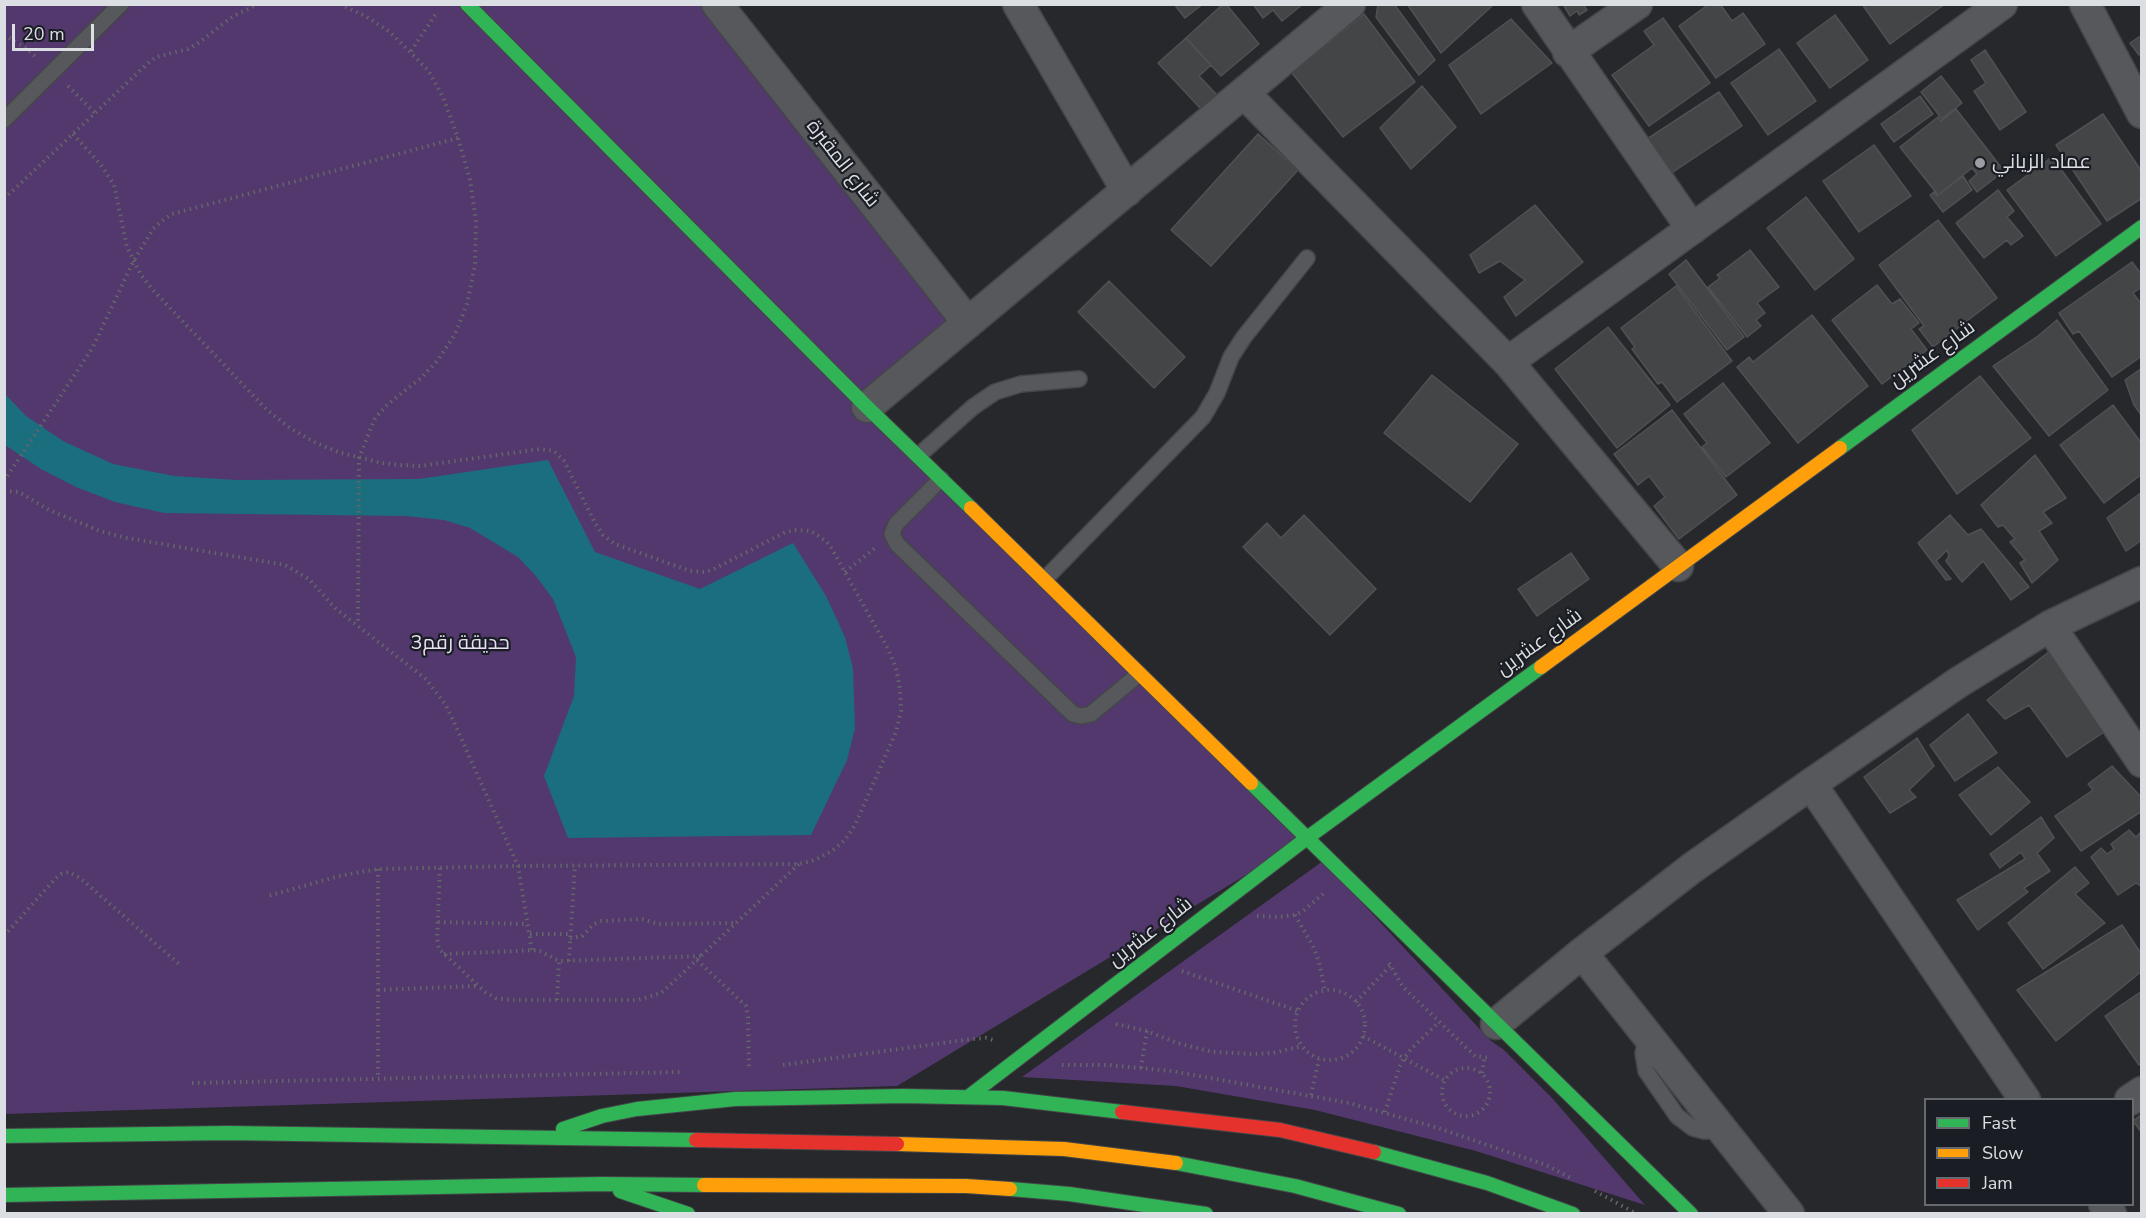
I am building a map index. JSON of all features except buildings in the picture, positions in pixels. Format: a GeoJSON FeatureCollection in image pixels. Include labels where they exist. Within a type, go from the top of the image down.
{"type":"FeatureCollection","features":[{"type":"Feature","properties":{"kind":"main road"},"geometry":{"type":"LineString","coordinates":[[472,6],[867,407],[1690,1214]]}},
{"type":"Feature","properties":{"kind":"main road","name":"شارع عشرين"},"geometry":{"type":"LineString","coordinates":[[968,1096],[1307,838],[1678,566],[2140,233]]}},
{"type":"Feature","properties":{"kind":"main road"},"geometry":{"type":"LineString","coordinates":[[541,1138],[611,1114],[735,1099],[968,1096],[1003,1098],[1280,1130],[1418,1163],[1487,1183],[1573,1214]]}},
{"type":"Feature","properties":{"kind":"main road"},"geometry":{"type":"LineString","coordinates":[[4,1136],[228,1133],[986,1145],[1064,1149],[1219,1170],[1295,1186],[1399,1214]]}},
{"type":"Feature","properties":{"kind":"main road"},"geometry":{"type":"LineString","coordinates":[[4,1195],[601,1184],[966,1186],[1069,1194],[1206,1214]]}},
{"type":"Feature","properties":{"kind":"main road"},"geometry":{"type":"LineString","coordinates":[[601,1184],[633,1197],[688,1214]]}},
{"type":"Feature","properties":{"kind":"street","name":"شارع المقبرة"},"geometry":{"type":"LineString","coordinates":[[717,4],[968,323]]}},
{"type":"Feature","properties":{"kind":"street"},"geometry":{"type":"LineString","coordinates":[[867,407],[1350,4]]}},
{"type":"Feature","properties":{"kind":"street"},"geometry":{"type":"LineString","coordinates":[[1537,4],[1692,229]]}},
{"type":"Feature","properties":{"kind":"street"},"geometry":{"type":"LineString","coordinates":[[1568,52],[1637,4]]}},
{"type":"Feature","properties":{"kind":"street"},"geometry":{"type":"LineString","coordinates":[[1508,362],[2002,4]]}},
{"type":"Feature","properties":{"kind":"street"},"geometry":{"type":"LineString","coordinates":[[2085,4],[2142,113]]}},
{"type":"Feature","properties":{"kind":"street"},"geometry":{"type":"LineString","coordinates":[[1029,9],[1127,190]]}},
{"type":"Feature","properties":{"kind":"street"},"geometry":{"type":"LineString","coordinates":[[1244,93],[1508,362],[1678,566]]}},
{"type":"Feature","properties":{"kind":"street"},"geometry":{"type":"LineString","coordinates":[[1497,1024],[1582,953],[1692,868],[1959,682],[2050,626],[2142,582]]}},
{"type":"Feature","properties":{"kind":"street"},"geometry":{"type":"LineString","coordinates":[[2050,626],[2142,762]]}},
{"type":"Feature","properties":{"kind":"street"},"geometry":{"type":"LineString","coordinates":[[1811,784],[2024,1098]]}},
{"type":"Feature","properties":{"kind":"street"},"geometry":{"type":"LineString","coordinates":[[1582,953],[1789,1214]]}},
{"type":"Feature","properties":{"kind":"lane"},"geometry":{"type":"LineString","coordinates":[[4,120],[121,4]]}},
{"type":"Feature","properties":{"kind":"lane"},"geometry":{"type":"LineString","coordinates":[[1044,580],[1203,417],[1217,393],[1231,357],[1244,337],[1307,258]]}},
{"type":"Feature","properties":{"kind":"lane"},"geometry":{"type":"LineString","coordinates":[[918,456],[973,407],[995,392],[1021,384],[1079,379]]}},
{"type":"Feature","properties":{"kind":"lane"},"geometry":{"type":"LineString","coordinates":[[941,479],[896,524],[892,534],[897,544],[1073,714],[1082,716],[1091,714],[1139,674]]}},
{"type":"Feature","properties":{"kind":"path"},"geometry":{"type":"LineString","coordinates":[[4,199],[156,57],[189,49],[232,17],[258,4]]}},
{"type":"Feature","properties":{"kind":"path"},"geometry":{"type":"LineString","coordinates":[[340,4],[367,17],[390,32],[428,70],[443,97],[458,138],[470,180],[476,221],[475,265],[466,304],[455,334],[438,360],[421,378],[388,404],[375,418],[359,458],[358,626]]}},
{"type":"Feature","properties":{"kind":"path"},"geometry":{"type":"LineString","coordinates":[[411,51],[442,4]]}},
{"type":"Feature","properties":{"kind":"path"},"geometry":{"type":"LineString","coordinates":[[73,134],[101,165],[114,185],[127,246],[133,262],[152,289],[266,409],[290,428],[316,443],[359,458],[382,463],[420,466],[547,448],[560,455],[598,530],[615,544],[690,571],[705,572],[719,567],[784,533],[811,531],[826,541],[888,649],[896,668],[901,711],[896,732],[855,825],[845,840],[816,860],[800,864],[378,869],[339,876],[268,896]]}},
{"type":"Feature","properties":{"kind":"path"},"geometry":{"type":"LineString","coordinates":[[4,481],[93,347],[133,262],[153,229],[172,214],[458,138]]}},
{"type":"Feature","properties":{"kind":"path"},"geometry":{"type":"LineString","coordinates":[[4,491],[19,492],[49,510],[100,531],[127,538],[285,564],[309,579],[336,609],[426,680],[445,704],[453,720],[518,866],[532,951]]}},
{"type":"Feature","properties":{"kind":"path"},"geometry":{"type":"LineString","coordinates":[[845,572],[892,534]]}},
{"type":"Feature","properties":{"kind":"path"},"geometry":{"type":"LineString","coordinates":[[440,868],[437,938],[439,949],[476,986],[496,998],[511,1000],[638,1000],[649,998],[666,989],[800,864]]}},
{"type":"Feature","properties":{"kind":"path"},"geometry":{"type":"LineString","coordinates":[[569,961],[575,866]]}},
{"type":"Feature","properties":{"kind":"path"},"geometry":{"type":"LineString","coordinates":[[378,869],[378,1078]]}},
{"type":"Feature","properties":{"kind":"path"},"geometry":{"type":"LineString","coordinates":[[4,936],[55,879],[69,872],[80,878],[179,964]]}},
{"type":"Feature","properties":{"kind":"path"},"geometry":{"type":"LineString","coordinates":[[1256,916],[1295,915],[1324,894]]}},
{"type":"Feature","properties":{"kind":"path"},"geometry":{"type":"LineString","coordinates":[[1295,915],[1313,946],[1325,991]]}},
{"type":"Feature","properties":{"kind":"path"},"geometry":{"type":"LineString","coordinates":[[530,934],[582,936],[600,921],[642,919],[658,924],[736,923]]}},
{"type":"Feature","properties":{"kind":"path"},"geometry":{"type":"LineString","coordinates":[[438,922],[528,924]]}},
{"type":"Feature","properties":{"kind":"path"},"geometry":{"type":"LineString","coordinates":[[444,954],[538,950],[559,961],[702,956]]}},
{"type":"Feature","properties":{"kind":"path"},"geometry":{"type":"LineString","coordinates":[[697,960],[746,1006],[749,1070],[760,1068]]}},
{"type":"Feature","properties":{"kind":"path"},"geometry":{"type":"LineString","coordinates":[[557,1000],[559,961]]}},
{"type":"Feature","properties":{"kind":"path"},"geometry":{"type":"LineString","coordinates":[[1356,1002],[1390,965]]}},
{"type":"Feature","properties":{"kind":"path"},"geometry":{"type":"LineString","coordinates":[[1172,968],[1298,1011]]}},
{"type":"Feature","properties":{"kind":"path"},"geometry":{"type":"LineString","coordinates":[[378,990],[476,986]]}},
{"type":"Feature","properties":{"kind":"path"},"geometry":{"type":"LineString","coordinates":[[1336,991],[1356,1002],[1364,1017],[1363,1036],[1358,1046],[1350,1054],[1329,1060],[1319,1059],[1302,1046],[1296,1035],[1295,1023],[1298,1011],[1304,1002],[1314,994],[1336,991]]}},
{"type":"Feature","properties":{"kind":"path"},"geometry":{"type":"LineString","coordinates":[[1110,1022],[1213,1052],[1273,1053],[1302,1046]]}},
{"type":"Feature","properties":{"kind":"path"},"geometry":{"type":"LineString","coordinates":[[1385,1112],[1404,1058],[1439,1022]]}},
{"type":"Feature","properties":{"kind":"path"},"geometry":{"type":"LineString","coordinates":[[1141,1068],[1147,1031]]}},
{"type":"Feature","properties":{"kind":"path"},"geometry":{"type":"LineString","coordinates":[[1363,1036],[1444,1080]]}},
{"type":"Feature","properties":{"kind":"path"},"geometry":{"type":"LineString","coordinates":[[772,1067],[986,1038],[999,1042],[1019,1059]]}},
{"type":"Feature","properties":{"kind":"path"},"geometry":{"type":"LineString","coordinates":[[1311,1095],[1319,1059]]}},
{"type":"Feature","properties":{"kind":"path"},"geometry":{"type":"LineString","coordinates":[[1055,1065],[1108,1065],[1141,1068],[1311,1095],[1385,1112],[1435,1127],[1546,1165],[1576,1181]]}},
{"type":"Feature","properties":{"kind":"path"},"geometry":{"type":"LineString","coordinates":[[1464,1067],[1473,1068],[1482,1073],[1488,1080],[1490,1089],[1485,1107],[1468,1116],[1450,1111],[1441,1094],[1444,1080],[1454,1070],[1464,1067]]}},
{"type":"Feature","properties":{"kind":"path"},"geometry":{"type":"LineString","coordinates":[[192,1083],[689,1071]]}},
{"type":"Feature","properties":{"kind":"path"},"geometry":{"type":"LineString","coordinates":[[1587,1187],[1637,1214]]}},
{"type":"Feature","properties":{"kind":"green space","name":"حديقة رقم3"},"geometry":{"type":"Polygon","coordinates":[[[4,5],[717,5],[968,323],[867,407],[1307,838],[897,1086],[5,1114],[4,5]]]}},
{"type":"Feature","properties":{"kind":"green space"},"geometry":{"type":"Polygon","coordinates":[[[1323,861],[1490,1040],[1504,1050],[1552,1098],[1645,1205],[1476,1151],[1315,1110],[1176,1086],[1022,1077],[1323,861]]]}},
{"type":"Feature","properties":{"kind":"water"},"geometry":{"type":"Polygon","coordinates":[[[5,394],[26,416],[63,441],[113,464],[174,476],[236,480],[419,479],[548,460],[595,552],[700,589],[793,543],[826,596],[845,637],[853,669],[855,728],[847,760],[811,835],[568,838],[544,776],[574,696],[576,657],[553,599],[518,557],[470,528],[444,520],[405,516],[164,513],[115,502],[76,487],[41,469],[5,445],[5,394]]]}},
{"type":"Feature","properties":{"kind":"traffic: fast"},"geometry":{"type":"LineString","coordinates":[[467,4],[867,407],[971,508]]}},
{"type":"Feature","properties":{"kind":"traffic: fast"},"geometry":{"type":"LineString","coordinates":[[1840,448],[2142,227]]}},
{"type":"Feature","properties":{"kind":"traffic: fast"},"geometry":{"type":"LineString","coordinates":[[968,1097],[1307,838],[1541,667]]}},
{"type":"Feature","properties":{"kind":"traffic: fast"},"geometry":{"type":"LineString","coordinates":[[1251,783],[1691,1214]]}},
{"type":"Feature","properties":{"kind":"traffic: fast"},"geometry":{"type":"LineString","coordinates":[[563,1129],[602,1116],[637,1109],[735,1099],[903,1096],[1003,1098],[1122,1112]]}},
{"type":"Feature","properties":{"kind":"traffic: fast"},"geometry":{"type":"LineString","coordinates":[[4,1136],[228,1133],[696,1140]]}},
{"type":"Feature","properties":{"kind":"traffic: fast"},"geometry":{"type":"LineString","coordinates":[[1374,1152],[1487,1183],[1573,1214]]}},
{"type":"Feature","properties":{"kind":"traffic: fast"},"geometry":{"type":"LineString","coordinates":[[1176,1163],[1295,1186],[1399,1214]]}},
{"type":"Feature","properties":{"kind":"traffic: fast"},"geometry":{"type":"LineString","coordinates":[[4,1195],[601,1184],[704,1185]]}},
{"type":"Feature","properties":{"kind":"traffic: fast"},"geometry":{"type":"LineString","coordinates":[[1010,1189],[1069,1194],[1206,1214]]}},
{"type":"Feature","properties":{"kind":"traffic: fast"},"geometry":{"type":"LineString","coordinates":[[620,1191],[688,1214]]}},
{"type":"Feature","properties":{"kind":"traffic: slow"},"geometry":{"type":"LineString","coordinates":[[1541,667],[1840,448]]}},
{"type":"Feature","properties":{"kind":"traffic: slow"},"geometry":{"type":"LineString","coordinates":[[971,508],[1251,783]]}},
{"type":"Feature","properties":{"kind":"traffic: slow"},"geometry":{"type":"LineString","coordinates":[[897,1144],[1064,1149],[1176,1163]]}},
{"type":"Feature","properties":{"kind":"traffic: slow"},"geometry":{"type":"LineString","coordinates":[[704,1185],[966,1186],[1010,1189]]}},
{"type":"Feature","properties":{"kind":"traffic: jam"},"geometry":{"type":"LineString","coordinates":[[1122,1112],[1280,1130],[1374,1152]]}},
{"type":"Feature","properties":{"kind":"traffic: jam"},"geometry":{"type":"LineString","coordinates":[[696,1140],[897,1144]]}},
{"type":"Feature","properties":{"kind":"place","name":"عماد الزياني"},"geometry":{"type":"Point","coordinates":[1980,163]}}]}
